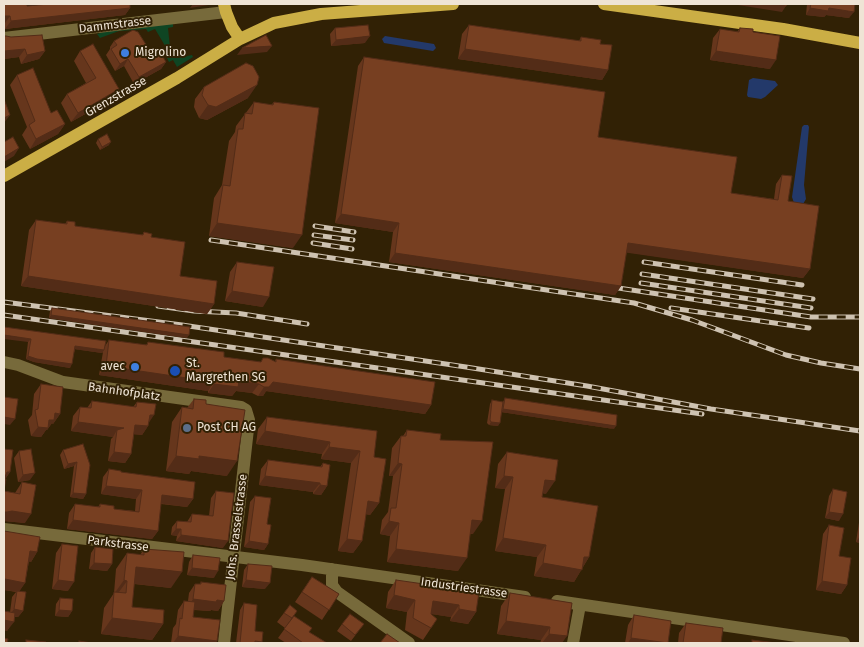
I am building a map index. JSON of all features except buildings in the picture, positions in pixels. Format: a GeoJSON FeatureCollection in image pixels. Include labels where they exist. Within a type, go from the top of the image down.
{"type":"FeatureCollection","features":[{"type":"Feature","properties":{"kind":"main road","name":"Grenzstrasse"},"geometry":{"type":"LineString","coordinates":[[4,176],[177,78],[240,39],[274,23],[300,16],[453,4]]}},
{"type":"Feature","properties":{"kind":"main road"},"geometry":{"type":"LineString","coordinates":[[604,4],[783,28],[860,43]]}},
{"type":"Feature","properties":{"kind":"main road"},"geometry":{"type":"LineString","coordinates":[[225,8],[240,39]]}},
{"type":"Feature","properties":{"kind":"street","name":"Dammstrasse"},"geometry":{"type":"LineString","coordinates":[[4,38],[225,8]]}},
{"type":"Feature","properties":{"kind":"street","name":"Bahnhofplatz"},"geometry":{"type":"LineString","coordinates":[[4,362],[18,365],[63,382],[241,407],[246,410]]}},
{"type":"Feature","properties":{"kind":"street","name":"Johs. Brasselstrasse"},"geometry":{"type":"LineString","coordinates":[[224,643],[249,420],[246,410]]}},
{"type":"Feature","properties":{"kind":"street","name":"Parkstrasse"},"geometry":{"type":"LineString","coordinates":[[4,529],[233,557]]}},
{"type":"Feature","properties":{"kind":"street","name":"Industriestrasse"},"geometry":{"type":"LineString","coordinates":[[233,557],[332,569],[580,605],[798,640],[844,643]]}},
{"type":"Feature","properties":{"kind":"street"},"geometry":{"type":"LineString","coordinates":[[332,569],[332,585],[337,592],[409,643]]}},
{"type":"Feature","properties":{"kind":"street"},"geometry":{"type":"LineString","coordinates":[[573,643],[580,605]]}},
{"type":"Feature","properties":{"kind":"green space"},"geometry":{"type":"Polygon","coordinates":[[[173,23],[173,27],[168,28],[171,57],[178,58],[192,55],[193,57],[177,67],[173,60],[169,62],[166,56],[170,54],[155,29],[148,32],[146,29],[119,31],[100,38],[97,34],[118,28],[173,23]]]}},
{"type":"Feature","properties":{"kind":"water"},"geometry":{"type":"Polygon","coordinates":[[[385,36],[434,44],[436,48],[433,51],[384,43],[382,39],[385,36]]]}},
{"type":"Feature","properties":{"kind":"water"},"geometry":{"type":"Polygon","coordinates":[[[753,78],[775,81],[778,85],[761,99],[748,97],[749,80],[753,78]]]}},
{"type":"Feature","properties":{"kind":"water"},"geometry":{"type":"Polygon","coordinates":[[[804,125],[809,127],[804,185],[806,199],[803,204],[794,203],[792,197],[802,127],[804,125]]]}},
{"type":"Feature","properties":{"kind":"railway"},"geometry":{"type":"LineString","coordinates":[[315,226],[354,232]]}},
{"type":"Feature","properties":{"kind":"railway"},"geometry":{"type":"LineString","coordinates":[[314,235],[353,240]]}},
{"type":"Feature","properties":{"kind":"railway"},"geometry":{"type":"LineString","coordinates":[[211,240],[634,303],[692,320],[786,355],[860,369]]}},
{"type":"Feature","properties":{"kind":"railway"},"geometry":{"type":"LineString","coordinates":[[313,243],[352,249]]}},
{"type":"Feature","properties":{"kind":"railway"},"geometry":{"type":"LineString","coordinates":[[644,262],[802,285]]}},
{"type":"Feature","properties":{"kind":"railway"},"geometry":{"type":"LineString","coordinates":[[642,274],[813,299]]}},
{"type":"Feature","properties":{"kind":"railway"},"geometry":{"type":"LineString","coordinates":[[641,283],[811,308]]}},
{"type":"Feature","properties":{"kind":"railway"},"geometry":{"type":"LineString","coordinates":[[605,286],[811,317],[860,317]]}},
{"type":"Feature","properties":{"kind":"railway"},"geometry":{"type":"LineString","coordinates":[[4,302],[182,325],[466,367],[587,386],[711,409],[860,431]]}},
{"type":"Feature","properties":{"kind":"railway"},"geometry":{"type":"LineString","coordinates":[[158,306],[194,311],[236,313],[307,324]]}},
{"type":"Feature","properties":{"kind":"railway"},"geometry":{"type":"LineString","coordinates":[[671,308],[809,328]]}},
{"type":"Feature","properties":{"kind":"railway"},"geometry":{"type":"LineString","coordinates":[[4,315],[702,414]]}},
{"type":"Feature","properties":{"kind":"place","name":"Migrolino"},"geometry":{"type":"Point","coordinates":[125,53]}},
{"type":"Feature","properties":{"kind":"place","name":"avec"},"geometry":{"type":"Point","coordinates":[135,367]}},
{"type":"Feature","properties":{"kind":"place","name":"St. Margrethen SG"},"geometry":{"type":"Point","coordinates":[175,371]}},
{"type":"Feature","properties":{"kind":"place","name":"Post CH AG"},"geometry":{"type":"Point","coordinates":[187,428]}}]}
